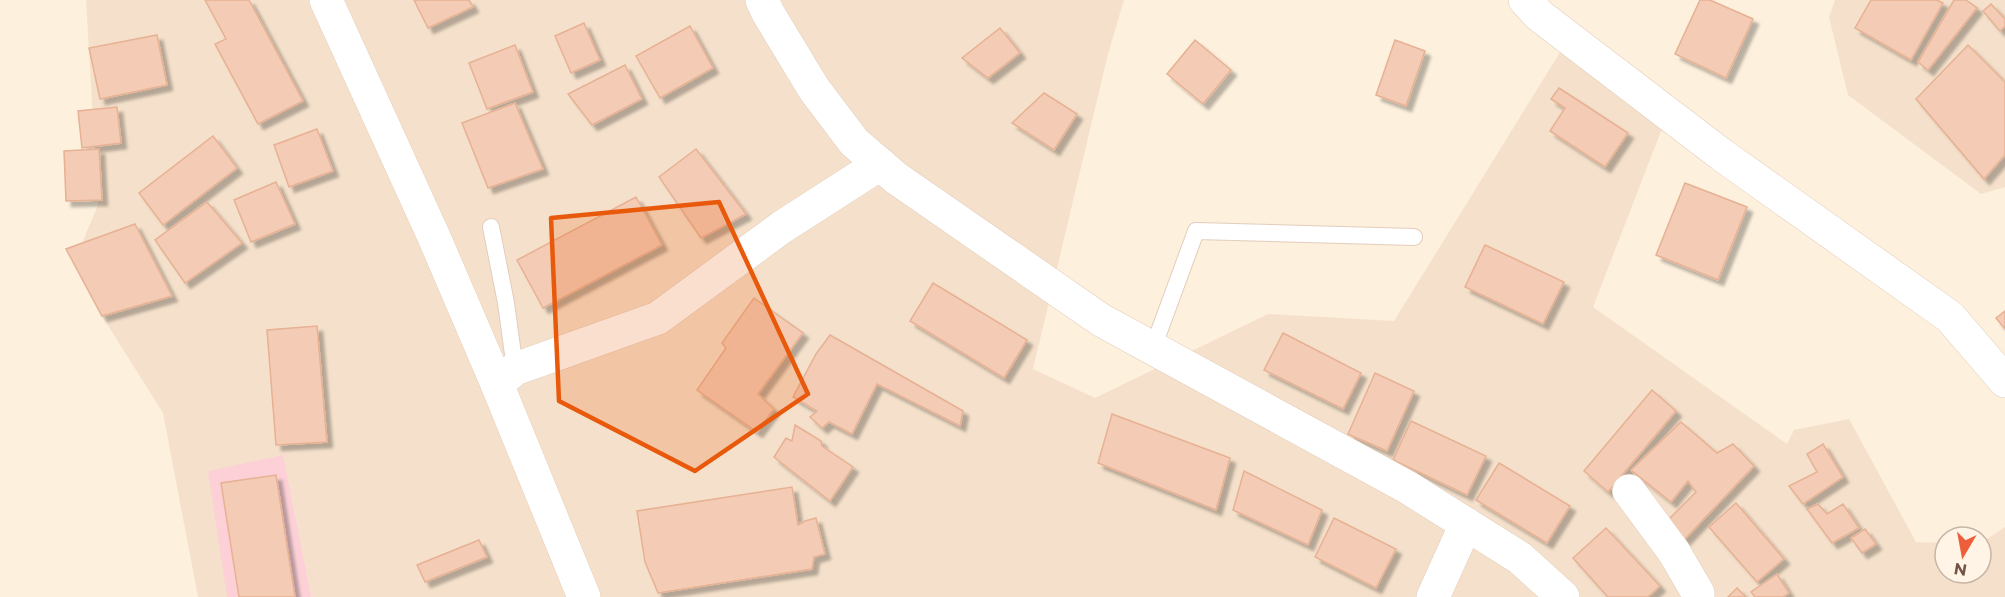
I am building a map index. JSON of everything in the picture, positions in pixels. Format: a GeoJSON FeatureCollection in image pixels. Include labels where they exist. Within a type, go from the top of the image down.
{"type":"FeatureCollection","features":[{"type":"Feature","properties":{"kind":"street"},"geometry":{"type":"LineString","coordinates":[[326,0],[434,237],[506,376],[584,597]]}},
{"type":"Feature","properties":{"kind":"street"},"geometry":{"type":"LineString","coordinates":[[762,0],[814,89],[854,142],[896,178],[1101,320],[1407,487],[1520,558],[1553,594]]}},
{"type":"Feature","properties":{"kind":"street"},"geometry":{"type":"LineString","coordinates":[[1525,0],[1540,16],[1722,155],[1950,317],[2005,381]]}},
{"type":"Feature","properties":{"kind":"street"},"geometry":{"type":"LineString","coordinates":[[506,376],[658,318],[782,227],[880,164]]}},
{"type":"Feature","properties":{"kind":"street"},"geometry":{"type":"LineString","coordinates":[[1629,491],[1674,552],[1698,592],[1698,597]]}},
{"type":"Feature","properties":{"kind":"street"},"geometry":{"type":"LineString","coordinates":[[1433,597],[1466,524]]}},
{"type":"Feature","properties":{"kind":"lane"},"geometry":{"type":"LineString","coordinates":[[491,227],[506,303],[506,376]]}},
{"type":"Feature","properties":{"kind":"lane"},"geometry":{"type":"LineString","coordinates":[[1153,348],[1196,231],[1414,237]]}},
{"type":"Feature","properties":{"kind":"highlighted area"},"geometry":{"type":"Polygon","coordinates":[[[719,202],[808,394],[695,471],[559,401],[551,218],[719,202]]]}},
{"type":"Feature","properties":{"kind":"shaded area"},"geometry":{"type":"Polygon","coordinates":[[[86,0],[1124,0],[1108,54],[1033,369],[1095,398],[1268,314],[1394,321],[1562,49],[1670,108],[1593,307],[1787,444],[1794,430],[1849,419],[1916,542],[1933,543],[1933,585],[1993,585],[1993,535],[2005,527],[2005,597],[198,597],[163,413],[102,316],[77,255],[98,205],[86,0]]]}},
{"type":"Feature","properties":{"kind":"shaded area"},"geometry":{"type":"Polygon","coordinates":[[[1835,0],[2005,0],[2005,187],[1981,194],[1848,95],[1829,17],[1835,0]]]}},
{"type":"Feature","properties":{"kind":"shaded area"},"geometry":{"type":"Polygon","coordinates":[[[283,455],[311,597],[227,597],[208,471],[283,455]]]}},
{"type":"Feature","properties":{"kind":"building"},"geometry":{"type":"Polygon","coordinates":[[[205,0],[249,0],[303,101],[258,124],[215,44],[226,39],[205,0]]]}},
{"type":"Feature","properties":{"kind":"building"},"geometry":{"type":"Polygon","coordinates":[[[414,0],[469,0],[473,7],[428,28],[414,0]]]}},
{"type":"Feature","properties":{"kind":"building"},"geometry":{"type":"Polygon","coordinates":[[[1700,0],[1710,0],[1753,19],[1726,78],[1675,54],[1700,0]]]}},
{"type":"Feature","properties":{"kind":"building"},"geometry":{"type":"Polygon","coordinates":[[[1871,0],[1937,0],[1943,3],[1911,60],[1855,28],[1871,0]]]}},
{"type":"Feature","properties":{"kind":"building"},"geometry":{"type":"Polygon","coordinates":[[[1954,0],[1966,0],[1977,8],[1928,70],[1918,62],[1954,0]]]}},
{"type":"Feature","properties":{"kind":"building"},"geometry":{"type":"Polygon","coordinates":[[[1991,4],[2005,19],[2005,26],[2000,31],[1983,11],[1991,4]]]}},
{"type":"Feature","properties":{"kind":"building"},"geometry":{"type":"Polygon","coordinates":[[[584,23],[600,60],[571,73],[555,36],[584,23]]]}},
{"type":"Feature","properties":{"kind":"building"},"geometry":{"type":"Polygon","coordinates":[[[690,26],[713,68],[660,98],[636,56],[690,26]]]}},
{"type":"Feature","properties":{"kind":"building"},"geometry":{"type":"Polygon","coordinates":[[[1000,28],[1020,53],[988,78],[962,58],[1000,28]]]}},
{"type":"Feature","properties":{"kind":"building"},"geometry":{"type":"Polygon","coordinates":[[[157,35],[167,85],[100,99],[89,48],[157,35]]]}},
{"type":"Feature","properties":{"kind":"building"},"geometry":{"type":"Polygon","coordinates":[[[1195,40],[1231,70],[1203,104],[1167,74],[1195,40]]]}},
{"type":"Feature","properties":{"kind":"building"},"geometry":{"type":"Polygon","coordinates":[[[1395,40],[1425,51],[1406,106],[1376,95],[1395,40]]]}},
{"type":"Feature","properties":{"kind":"building"},"geometry":{"type":"Polygon","coordinates":[[[515,45],[533,92],[487,109],[469,63],[515,45]]]}},
{"type":"Feature","properties":{"kind":"building"},"geometry":{"type":"Polygon","coordinates":[[[1968,45],[2005,82],[2005,155],[1984,179],[1916,99],[1968,45]]]}},
{"type":"Feature","properties":{"kind":"building"},"geometry":{"type":"Polygon","coordinates":[[[625,65],[642,99],[592,125],[568,94],[625,65]]]}},
{"type":"Feature","properties":{"kind":"building"},"geometry":{"type":"Polygon","coordinates":[[[1559,88],[1628,133],[1605,167],[1550,131],[1565,108],[1551,99],[1559,88]]]}},
{"type":"Feature","properties":{"kind":"building"},"geometry":{"type":"Polygon","coordinates":[[[1044,93],[1077,114],[1054,150],[1012,123],[1044,93]]]}},
{"type":"Feature","properties":{"kind":"building"},"geometry":{"type":"Polygon","coordinates":[[[515,103],[543,169],[488,188],[462,123],[515,103]]]}},
{"type":"Feature","properties":{"kind":"building"},"geometry":{"type":"Polygon","coordinates":[[[117,107],[121,143],[82,148],[78,111],[117,107]]]}},
{"type":"Feature","properties":{"kind":"building"},"geometry":{"type":"Polygon","coordinates":[[[317,129],[333,171],[289,187],[274,145],[317,129]]]}},
{"type":"Feature","properties":{"kind":"building"},"geometry":{"type":"Polygon","coordinates":[[[213,136],[237,168],[163,225],[139,193],[213,136]]]}},
{"type":"Feature","properties":{"kind":"building"},"geometry":{"type":"Polygon","coordinates":[[[99,149],[102,200],[66,201],[64,151],[99,149]]]}},
{"type":"Feature","properties":{"kind":"building"},"geometry":{"type":"Polygon","coordinates":[[[696,149],[746,214],[701,238],[659,177],[696,149]]]}},
{"type":"Feature","properties":{"kind":"building"},"geometry":{"type":"Polygon","coordinates":[[[276,182],[295,224],[251,242],[234,200],[276,182]]]}},
{"type":"Feature","properties":{"kind":"building"},"geometry":{"type":"Polygon","coordinates":[[[1685,183],[1747,207],[1718,280],[1656,255],[1685,183]]]}},
{"type":"Feature","properties":{"kind":"building"},"geometry":{"type":"Polygon","coordinates":[[[636,197],[662,245],[543,308],[517,260],[636,197]]]}},
{"type":"Feature","properties":{"kind":"building"},"geometry":{"type":"Polygon","coordinates":[[[207,202],[242,243],[185,283],[155,240],[207,202]]]}},
{"type":"Feature","properties":{"kind":"building"},"geometry":{"type":"Polygon","coordinates":[[[135,224],[172,296],[102,316],[66,249],[135,224]]]}},
{"type":"Feature","properties":{"kind":"building"},"geometry":{"type":"Polygon","coordinates":[[[1485,245],[1564,282],[1543,324],[1465,287],[1485,245]]]}},
{"type":"Feature","properties":{"kind":"building"},"geometry":{"type":"Polygon","coordinates":[[[933,283],[1027,340],[1004,378],[910,321],[933,283]]]}},
{"type":"Feature","properties":{"kind":"building"},"geometry":{"type":"Polygon","coordinates":[[[754,298],[803,333],[758,394],[774,409],[757,432],[697,390],[726,348],[722,343],[754,298]]]}},
{"type":"Feature","properties":{"kind":"building"},"geometry":{"type":"Polygon","coordinates":[[[2005,311],[2005,329],[1996,318],[2005,311]]]}},
{"type":"Feature","properties":{"kind":"building"},"geometry":{"type":"Polygon","coordinates":[[[317,326],[327,442],[276,445],[267,330],[317,326]]]}},
{"type":"Feature","properties":{"kind":"building"},"geometry":{"type":"Polygon","coordinates":[[[1283,333],[1361,373],[1343,409],[1264,370],[1283,333]]]}},
{"type":"Feature","properties":{"kind":"building"},"geometry":{"type":"Polygon","coordinates":[[[830,335],[963,411],[960,426],[877,384],[852,434],[829,422],[822,428],[810,417],[817,411],[793,397],[816,354],[830,335]]]}},
{"type":"Feature","properties":{"kind":"building"},"geometry":{"type":"Polygon","coordinates":[[[1375,373],[1414,391],[1387,451],[1348,434],[1375,373]]]}},
{"type":"Feature","properties":{"kind":"building"},"geometry":{"type":"Polygon","coordinates":[[[1652,390],[1676,411],[1608,492],[1584,471],[1652,390]]]}},
{"type":"Feature","properties":{"kind":"building"},"geometry":{"type":"Polygon","coordinates":[[[1112,414],[1230,458],[1216,510],[1098,463],[1112,414]]]}},
{"type":"Feature","properties":{"kind":"building"},"geometry":{"type":"Polygon","coordinates":[[[1411,421],[1486,456],[1467,495],[1393,460],[1411,421]]]}},
{"type":"Feature","properties":{"kind":"building"},"geometry":{"type":"Polygon","coordinates":[[[1681,422],[1717,453],[1733,444],[1754,466],[1684,540],[1665,523],[1696,492],[1688,481],[1671,502],[1631,470],[1681,422]]]}},
{"type":"Feature","properties":{"kind":"building"},"geometry":{"type":"Polygon","coordinates":[[[795,425],[821,441],[822,446],[853,467],[830,501],[774,457],[786,438],[792,441],[795,425]]]}},
{"type":"Feature","properties":{"kind":"building"},"geometry":{"type":"Polygon","coordinates":[[[1823,444],[1843,477],[1803,504],[1789,486],[1817,472],[1807,454],[1823,444]]]}},
{"type":"Feature","properties":{"kind":"building"},"geometry":{"type":"Polygon","coordinates":[[[1499,463],[1570,506],[1547,543],[1476,500],[1499,463]]]}},
{"type":"Feature","properties":{"kind":"building"},"geometry":{"type":"Polygon","coordinates":[[[1244,471],[1322,510],[1308,545],[1233,510],[1244,471]]]}},
{"type":"Feature","properties":{"kind":"building"},"geometry":{"type":"Polygon","coordinates":[[[276,475],[295,597],[239,597],[221,483],[276,475]]]}},
{"type":"Feature","properties":{"kind":"building"},"geometry":{"type":"Polygon","coordinates":[[[792,487],[798,525],[816,518],[825,554],[814,557],[812,569],[658,593],[645,562],[637,511],[792,487]]]}},
{"type":"Feature","properties":{"kind":"building"},"geometry":{"type":"Polygon","coordinates":[[[1736,503],[1784,559],[1757,582],[1709,527],[1736,503]]]}},
{"type":"Feature","properties":{"kind":"building"},"geometry":{"type":"Polygon","coordinates":[[[1818,504],[1827,514],[1843,504],[1859,528],[1832,543],[1807,509],[1818,504]]]}},
{"type":"Feature","properties":{"kind":"building"},"geometry":{"type":"Polygon","coordinates":[[[1334,518],[1396,549],[1376,588],[1315,557],[1334,518]]]}},
{"type":"Feature","properties":{"kind":"building"},"geometry":{"type":"Polygon","coordinates":[[[1606,528],[1660,586],[1648,597],[1608,597],[1573,558],[1606,528]]]}},
{"type":"Feature","properties":{"kind":"building"},"geometry":{"type":"Polygon","coordinates":[[[1865,529],[1876,544],[1862,553],[1851,538],[1865,529]]]}},
{"type":"Feature","properties":{"kind":"building"},"geometry":{"type":"Polygon","coordinates":[[[479,540],[487,557],[425,582],[417,565],[479,540]]]}},
{"type":"Feature","properties":{"kind":"building"},"geometry":{"type":"Polygon","coordinates":[[[1777,574],[1789,593],[1783,597],[1755,597],[1751,592],[1777,574]]]}},
{"type":"Feature","properties":{"kind":"building"},"geometry":{"type":"Polygon","coordinates":[[[1737,588],[1746,597],[1728,597],[1737,588]]]}}]}
